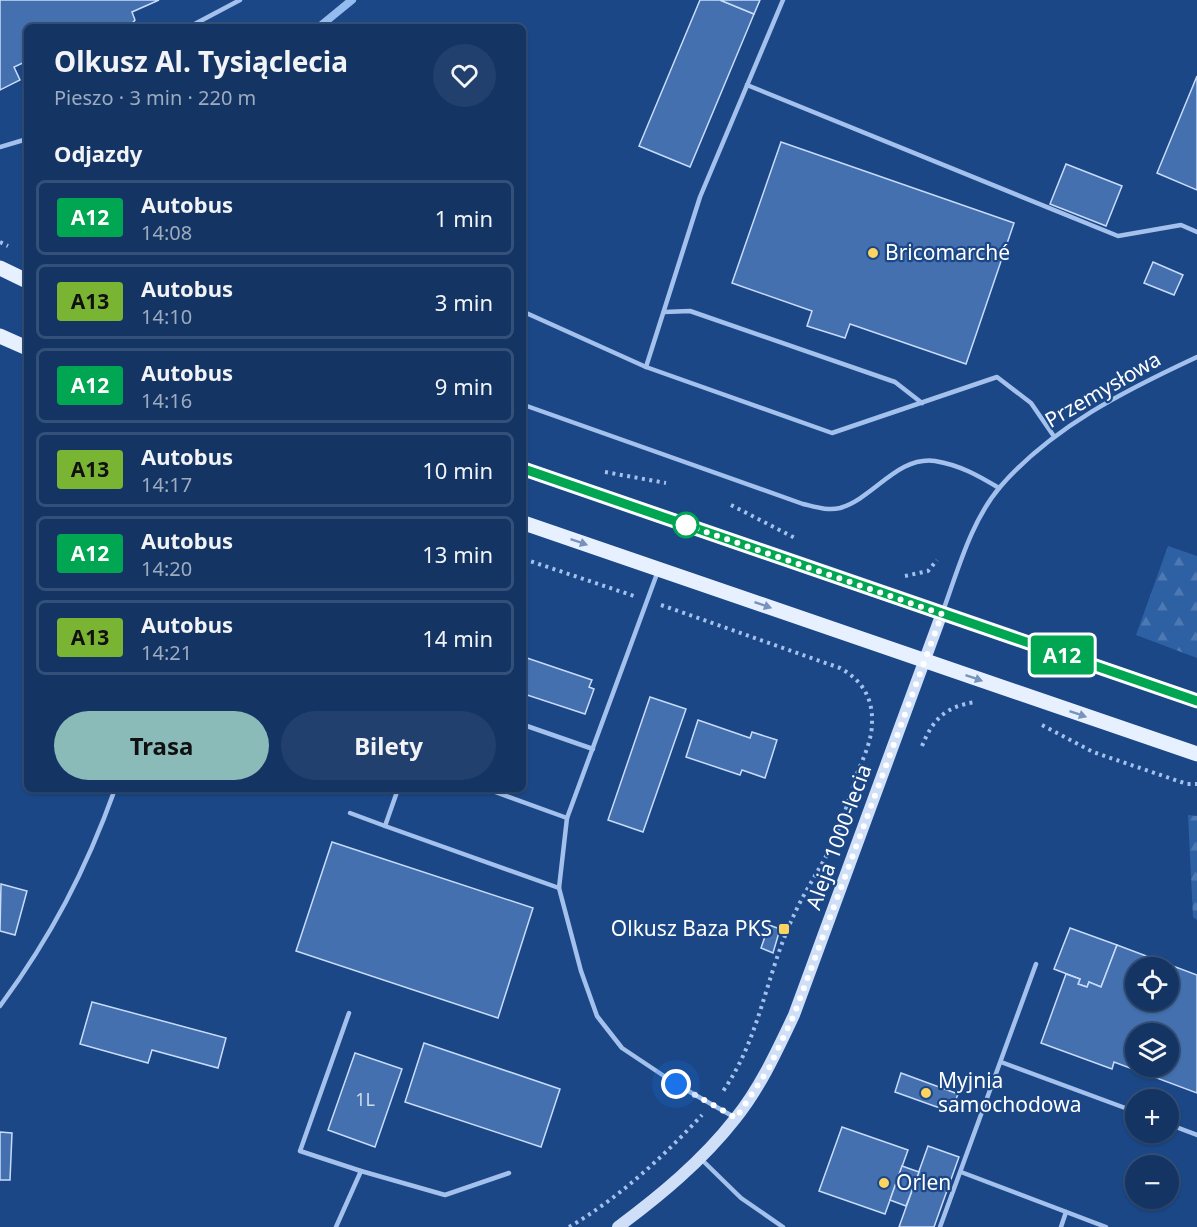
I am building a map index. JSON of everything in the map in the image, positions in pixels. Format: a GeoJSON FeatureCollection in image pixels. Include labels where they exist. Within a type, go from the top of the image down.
{"type":"FeatureCollection","features":[{"type":"Feature","properties":{"kind":"main road"},"geometry":{"type":"LineString","coordinates":[[0,268],[24,280]]}},
{"type":"Feature","properties":{"kind":"main road"},"geometry":{"type":"LineString","coordinates":[[0,336],[24,347]]}},
{"type":"Feature","properties":{"kind":"main road"},"geometry":{"type":"LineString","coordinates":[[526,470],[1197,701]]}},
{"type":"Feature","properties":{"kind":"main road"},"geometry":{"type":"LineString","coordinates":[[526,524],[1197,754]]}},
{"type":"Feature","properties":{"kind":"street","name":"Aleja 1000-lecia"},"geometry":{"type":"LineString","coordinates":[[618,1227],[659,1196],[700,1158],[736,1118],[769,1068],[794,1015],[942,614]]}},
{"type":"Feature","properties":{"kind":"lane"},"geometry":{"type":"LineString","coordinates":[[195,24],[240,0]]}},
{"type":"Feature","properties":{"kind":"lane"},"geometry":{"type":"LineString","coordinates":[[646,367],[700,197],[783,0]]}},
{"type":"Feature","properties":{"kind":"lane"},"geometry":{"type":"LineString","coordinates":[[747,85],[1118,236],[1181,225],[1197,232]]}},
{"type":"Feature","properties":{"kind":"lane"},"geometry":{"type":"LineString","coordinates":[[0,147],[24,140]]}},
{"type":"Feature","properties":{"kind":"lane"},"geometry":{"type":"LineString","coordinates":[[664,312],[690,311],[895,382],[922,403]]}},
{"type":"Feature","properties":{"kind":"lane"},"geometry":{"type":"LineString","coordinates":[[526,313],[646,367],[832,434],[998,377],[1031,403],[1053,435]]}},
{"type":"Feature","properties":{"kind":"lane","name":"Przemysłowa"},"geometry":{"type":"LineString","coordinates":[[942,614],[963,555],[999,488],[1053,435],[1154,377],[1197,357]]}},
{"type":"Feature","properties":{"kind":"lane"},"geometry":{"type":"LineString","coordinates":[[526,406],[803,504],[828,509],[840,508],[860,498],[906,466],[933,461],[968,469],[999,488]]}},
{"type":"Feature","properties":{"kind":"lane"},"geometry":{"type":"LineString","coordinates":[[659,569],[567,818],[559,888],[581,971],[597,1016],[622,1048],[736,1118]]}},
{"type":"Feature","properties":{"kind":"lane"},"geometry":{"type":"LineString","coordinates":[[526,726],[593,749]]}},
{"type":"Feature","properties":{"kind":"lane"},"geometry":{"type":"LineString","coordinates":[[0,1006],[36,958],[93,851],[115,792]]}},
{"type":"Feature","properties":{"kind":"lane"},"geometry":{"type":"LineString","coordinates":[[385,826],[397,792]]}},
{"type":"Feature","properties":{"kind":"lane"},"geometry":{"type":"LineString","coordinates":[[494,792],[567,818]]}},
{"type":"Feature","properties":{"kind":"lane"},"geometry":{"type":"LineString","coordinates":[[350,813],[559,888]]}},
{"type":"Feature","properties":{"kind":"lane"},"geometry":{"type":"LineString","coordinates":[[940,1227],[1036,964]]}},
{"type":"Feature","properties":{"kind":"lane"},"geometry":{"type":"LineString","coordinates":[[349,1014],[300,1151],[445,1195],[509,1173]]}},
{"type":"Feature","properties":{"kind":"lane"},"geometry":{"type":"LineString","coordinates":[[1001,1062],[1125,1108]]}},
{"type":"Feature","properties":{"kind":"lane"},"geometry":{"type":"LineString","coordinates":[[1179,1128],[1197,1134]]}},
{"type":"Feature","properties":{"kind":"lane"},"geometry":{"type":"LineString","coordinates":[[700,1158],[741,1198],[783,1227]]}},
{"type":"Feature","properties":{"kind":"lane"},"geometry":{"type":"LineString","coordinates":[[336,1227],[361,1171]]}},
{"type":"Feature","properties":{"kind":"lane"},"geometry":{"type":"LineString","coordinates":[[961,1172],[1106,1227]]}},
{"type":"Feature","properties":{"kind":"lane"},"geometry":{"type":"LineString","coordinates":[[1061,1227],[1066,1212]]}},
{"type":"Feature","properties":{"kind":"path"},"geometry":{"type":"LineString","coordinates":[[597,471],[666,483]]}},
{"type":"Feature","properties":{"kind":"path"},"geometry":{"type":"LineString","coordinates":[[731,505],[805,543]]}},
{"type":"Feature","properties":{"kind":"path"},"geometry":{"type":"LineString","coordinates":[[526,560],[840,668],[853,675],[865,688],[872,705],[872,726],[866,751],[832,844],[793,917],[771,971],[754,1035],[742,1064],[712,1104],[669,1150],[593,1213],[569,1227]]}},
{"type":"Feature","properties":{"kind":"path"},"geometry":{"type":"LineString","coordinates":[[900,577],[915,576],[928,571],[938,560]]}},
{"type":"Feature","properties":{"kind":"path"},"geometry":{"type":"LineString","coordinates":[[922,746],[930,725],[960,704],[978,701]]}},
{"type":"Feature","properties":{"kind":"path"},"geometry":{"type":"LineString","coordinates":[[1035,721],[1093,752],[1187,784],[1197,784]]}},
{"type":"Feature","properties":{"kind":"green space"},"geometry":{"type":"Polygon","coordinates":[[[1168,546],[1197,556],[1197,658],[1136,635],[1168,546]]]}},
{"type":"Feature","properties":{"kind":"green space"},"geometry":{"type":"Polygon","coordinates":[[[1188,815],[1197,816],[1197,920],[1193,917],[1188,815]]]}},
{"type":"Feature","properties":{"kind":"building"},"geometry":{"type":"Polygon","coordinates":[[[0,0],[159,0],[132,12],[135,20],[132,24],[24,24],[24,62],[14,67],[20,80],[0,90],[0,0]]]}},
{"type":"Feature","properties":{"kind":"building"},"geometry":{"type":"Polygon","coordinates":[[[700,0],[720,0],[754,14],[690,167],[639,146],[700,0]]]}},
{"type":"Feature","properties":{"kind":"building"},"geometry":{"type":"Polygon","coordinates":[[[720,0],[760,0],[754,14],[720,0]]]}},
{"type":"Feature","properties":{"kind":"building"},"geometry":{"type":"Polygon","coordinates":[[[1197,76],[1197,190],[1157,173],[1197,76]]]}},
{"type":"Feature","properties":{"kind":"building","name":"Bricomarché"},"geometry":{"type":"Polygon","coordinates":[[[781,142],[1014,223],[966,364],[850,324],[845,338],[807,326],[812,311],[732,283],[781,142]]]}},
{"type":"Feature","properties":{"kind":"building"},"geometry":{"type":"Polygon","coordinates":[[[1066,164],[1122,186],[1106,226],[1050,204],[1066,164]]]}},
{"type":"Feature","properties":{"kind":"building"},"geometry":{"type":"Polygon","coordinates":[[[1153,262],[1183,275],[1174,295],[1144,283],[1153,262]]]}},
{"type":"Feature","properties":{"kind":"building"},"geometry":{"type":"Polygon","coordinates":[[[526,658],[592,680],[589,687],[594,689],[585,714],[526,695],[526,658]]]}},
{"type":"Feature","properties":{"kind":"building"},"geometry":{"type":"Polygon","coordinates":[[[650,697],[686,709],[643,832],[608,820],[650,697]]]}},
{"type":"Feature","properties":{"kind":"building"},"geometry":{"type":"Polygon","coordinates":[[[698,720],[750,738],[752,732],[777,740],[765,778],[742,770],[740,775],[686,757],[698,720]]]}},
{"type":"Feature","properties":{"kind":"building"},"geometry":{"type":"Polygon","coordinates":[[[332,842],[533,908],[498,1018],[296,951],[332,842]]]}},
{"type":"Feature","properties":{"kind":"building"},"geometry":{"type":"Polygon","coordinates":[[[1,884],[27,891],[15,935],[0,931],[1,884]]]}},
{"type":"Feature","properties":{"kind":"building"},"geometry":{"type":"Polygon","coordinates":[[[769,925],[780,929],[773,953],[761,948],[769,925]]]}},
{"type":"Feature","properties":{"kind":"building"},"geometry":{"type":"Polygon","coordinates":[[[1070,928],[1117,945],[1101,987],[1089,982],[1087,987],[1078,984],[1080,979],[1054,969],[1070,928]]]}},
{"type":"Feature","properties":{"kind":"building"},"geometry":{"type":"Polygon","coordinates":[[[1117,945],[1149,957],[1125,957],[1125,1011],[1179,1011],[1179,968],[1197,975],[1197,1093],[1154,1077],[1179,1077],[1179,1023],[1125,1023],[1125,1066],[1114,1062],[1112,1069],[1041,1043],[1066,974],[1080,979],[1078,984],[1087,987],[1089,982],[1101,987],[1117,945]]]}},
{"type":"Feature","properties":{"kind":"building"},"geometry":{"type":"Polygon","coordinates":[[[92,1002],[226,1038],[218,1068],[152,1050],[148,1063],[80,1044],[92,1002]]]}},
{"type":"Feature","properties":{"kind":"building"},"geometry":{"type":"Polygon","coordinates":[[[424,1043],[560,1089],[541,1147],[405,1102],[424,1043]]]}},
{"type":"Feature","properties":{"kind":"building"},"geometry":{"type":"Polygon","coordinates":[[[355,1053],[402,1069],[375,1147],[328,1130],[355,1053]]]}},
{"type":"Feature","properties":{"kind":"building","name":"Myjnia samochodowa"},"geometry":{"type":"Polygon","coordinates":[[[901,1073],[958,1094],[951,1112],[895,1092],[901,1073]]]}},
{"type":"Feature","properties":{"kind":"building"},"geometry":{"type":"Polygon","coordinates":[[[842,1127],[908,1150],[885,1214],[819,1191],[842,1127]]]}},
{"type":"Feature","properties":{"kind":"building"},"geometry":{"type":"Polygon","coordinates":[[[0,1132],[12,1133],[10,1180],[0,1180],[0,1132]]]}},
{"type":"Feature","properties":{"kind":"building"},"geometry":{"type":"Polygon","coordinates":[[[928,1146],[959,1157],[934,1227],[899,1227],[928,1146]]]}},
{"type":"Feature","properties":{"kind":"building"},"geometry":{"type":"Polygon","coordinates":[[[902,1166],[919,1172],[906,1206],[890,1200],[902,1166]]]}},
{"type":"Feature","properties":{"kind":"waterway"},"geometry":{"type":"LineString","coordinates":[[323,24],[352,0]]}},
{"type":"Feature","properties":{"kind":"bus line","name":"A12"},"geometry":{"type":"LineString","coordinates":[[526,470],[1197,701]]}},
{"type":"Feature","properties":{"kind":"place","name":"Bricomarché"},"geometry":{"type":"Point","coordinates":[873,253]}},
{"type":"Feature","properties":{"kind":"place","name":"Olkusz Baza PKS"},"geometry":{"type":"Point","coordinates":[784,929]}},
{"type":"Feature","properties":{"kind":"place","name":"Myjnia samochodowa"},"geometry":{"type":"Point","coordinates":[926,1093]}},
{"type":"Feature","properties":{"kind":"place","name":"Orlen"},"geometry":{"type":"Point","coordinates":[884,1183]}},
{"type":"Feature","properties":{"kind":"route"},"geometry":{"type":"LineString","coordinates":[[676,1084],[736,1118],[769,1068],[794,1015],[942,614],[686,525]]}}]}
